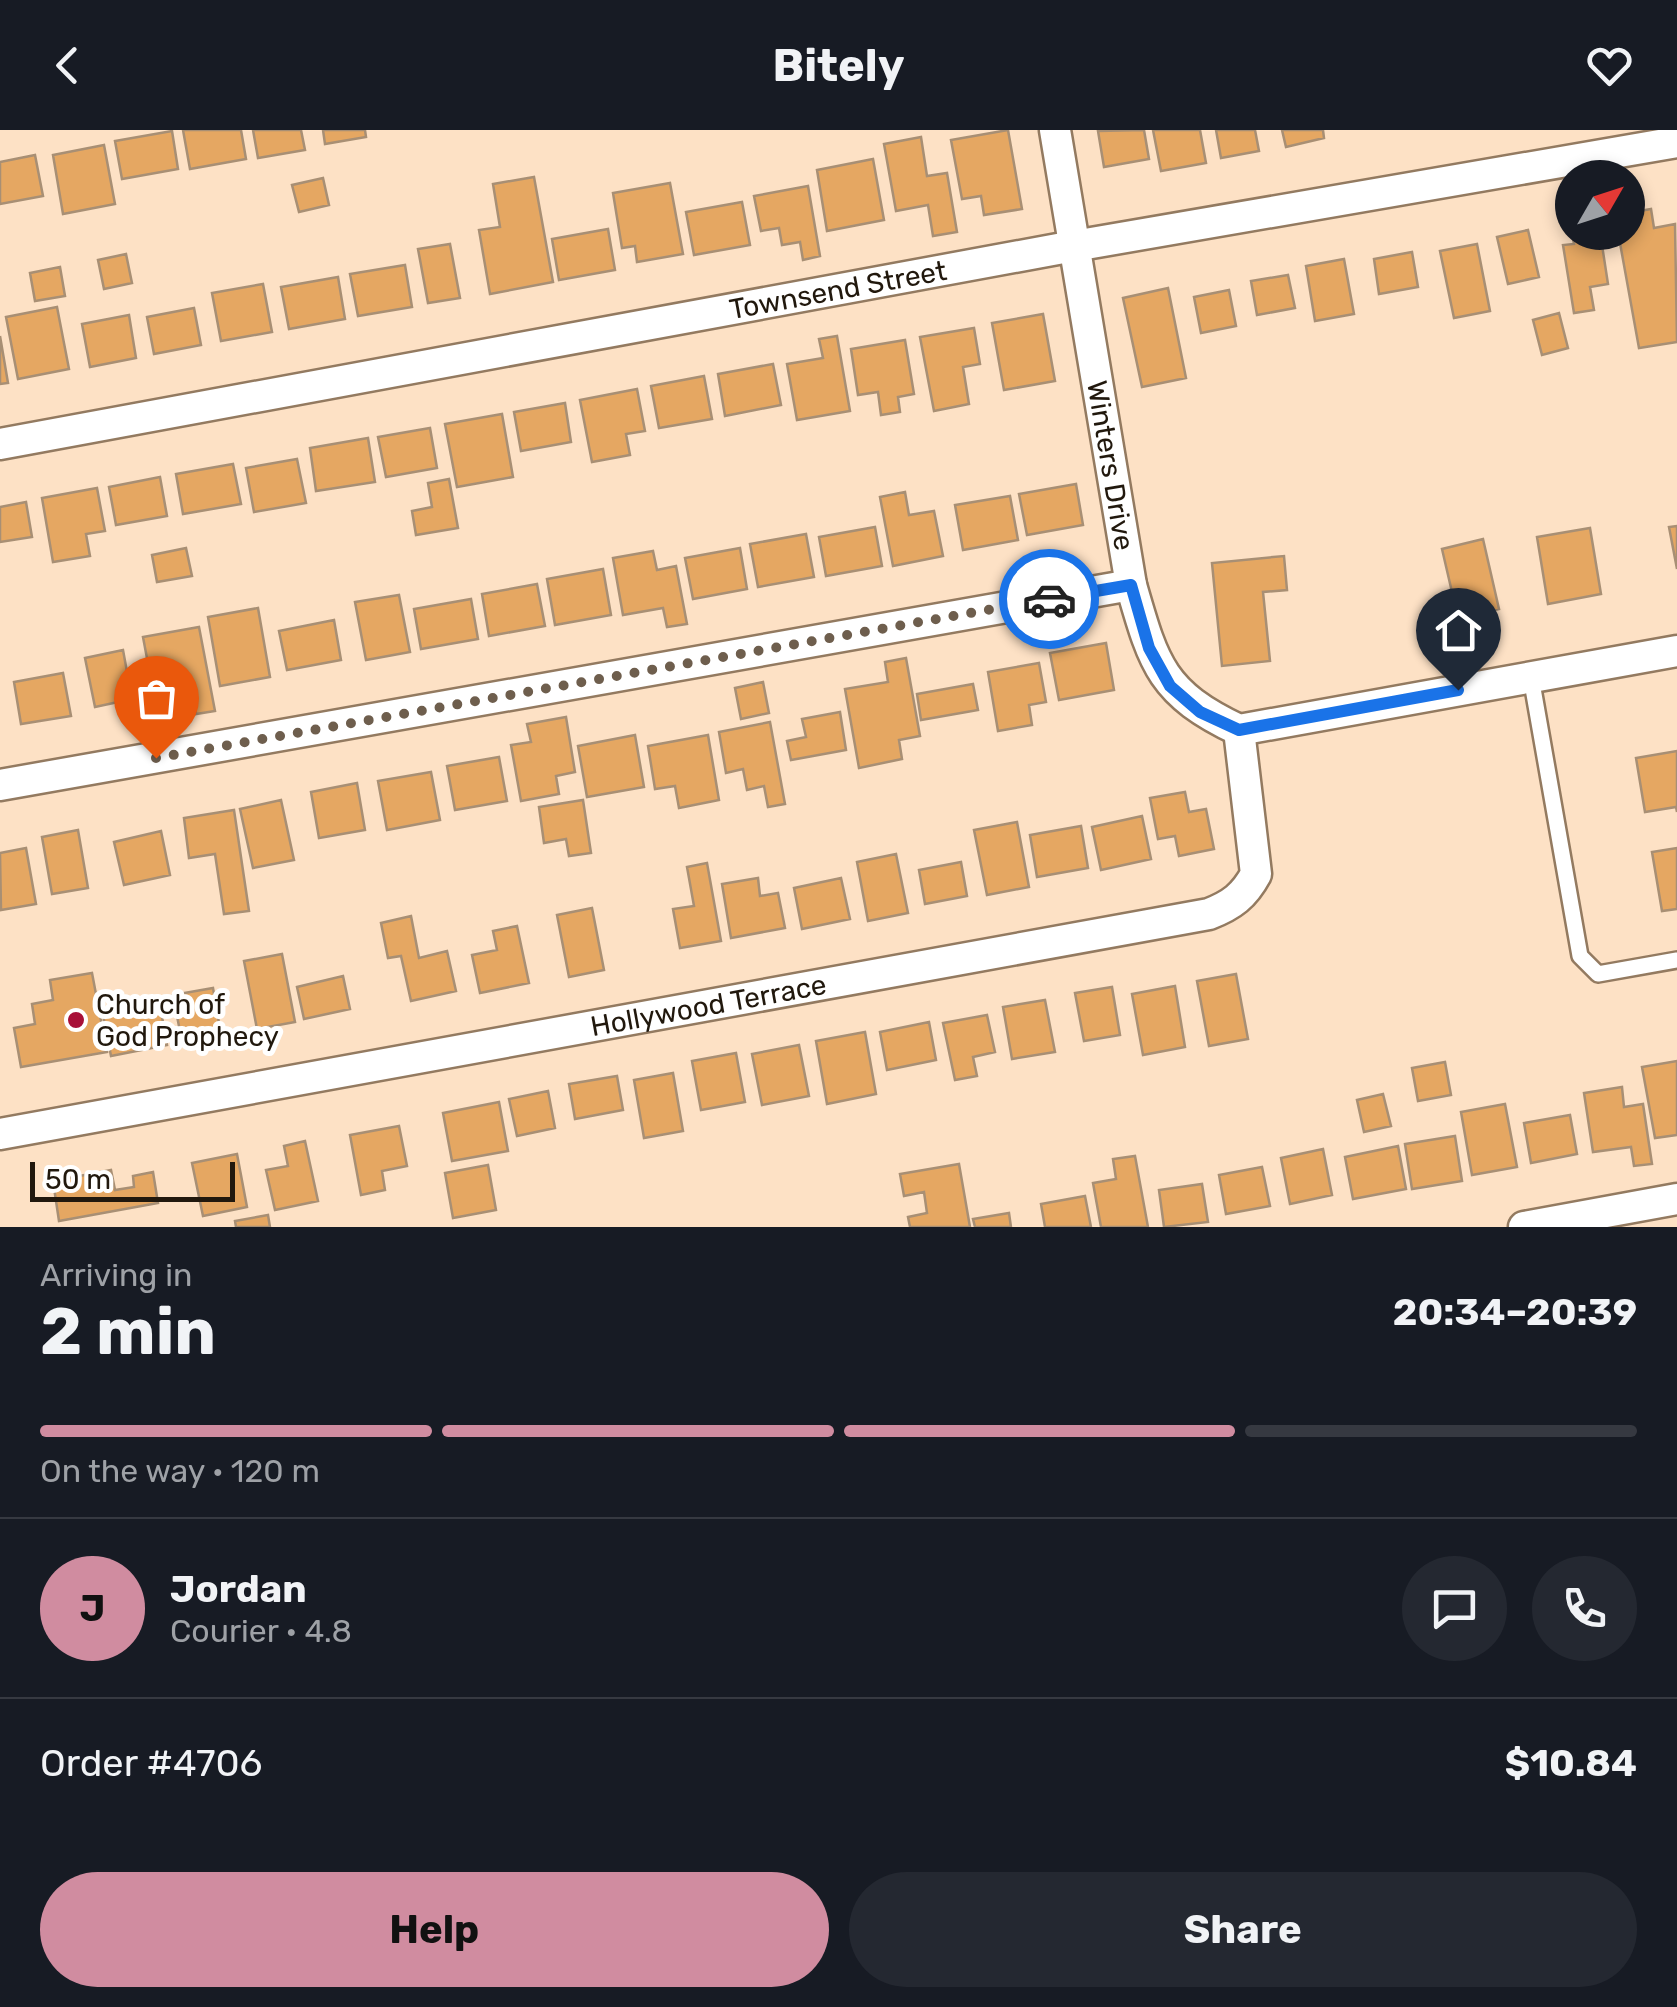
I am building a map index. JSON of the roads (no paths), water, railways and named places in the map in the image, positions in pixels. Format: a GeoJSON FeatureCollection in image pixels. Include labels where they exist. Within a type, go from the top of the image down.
{"type":"FeatureCollection","features":[{"type":"Feature","properties":{"kind":"street","name":"Winters Drive"},"geometry":{"type":"LineString","coordinates":[[1055,130],[1131,585],[1149,648],[1170,686],[1200,712],[1239,730]]}},
{"type":"Feature","properties":{"kind":"street","name":"Townsend Street"},"geometry":{"type":"LineString","coordinates":[[0,444],[1074,246],[1677,142]]}},
{"type":"Feature","properties":{"kind":"street"},"geometry":{"type":"LineString","coordinates":[[0,786],[1131,585]]}},
{"type":"Feature","properties":{"kind":"street"},"geometry":{"type":"LineString","coordinates":[[1239,730],[1677,650]]}},
{"type":"Feature","properties":{"kind":"street","name":"Hollywood Terrace"},"geometry":{"type":"LineString","coordinates":[[0,1134],[1209,914],[1231,905],[1246,893],[1256,874],[1239,730]]}},
{"type":"Feature","properties":{"kind":"street"},"geometry":{"type":"LineString","coordinates":[[1524,1227],[1677,1199]]}},
{"type":"Feature","properties":{"kind":"lane"},"geometry":{"type":"LineString","coordinates":[[1531,677],[1580,956],[1598,974],[1677,960]]}},
{"type":"Feature","properties":{"kind":"place","name":"Church of God Prophecy"},"geometry":{"type":"Point","coordinates":[76,1020]}}]}
